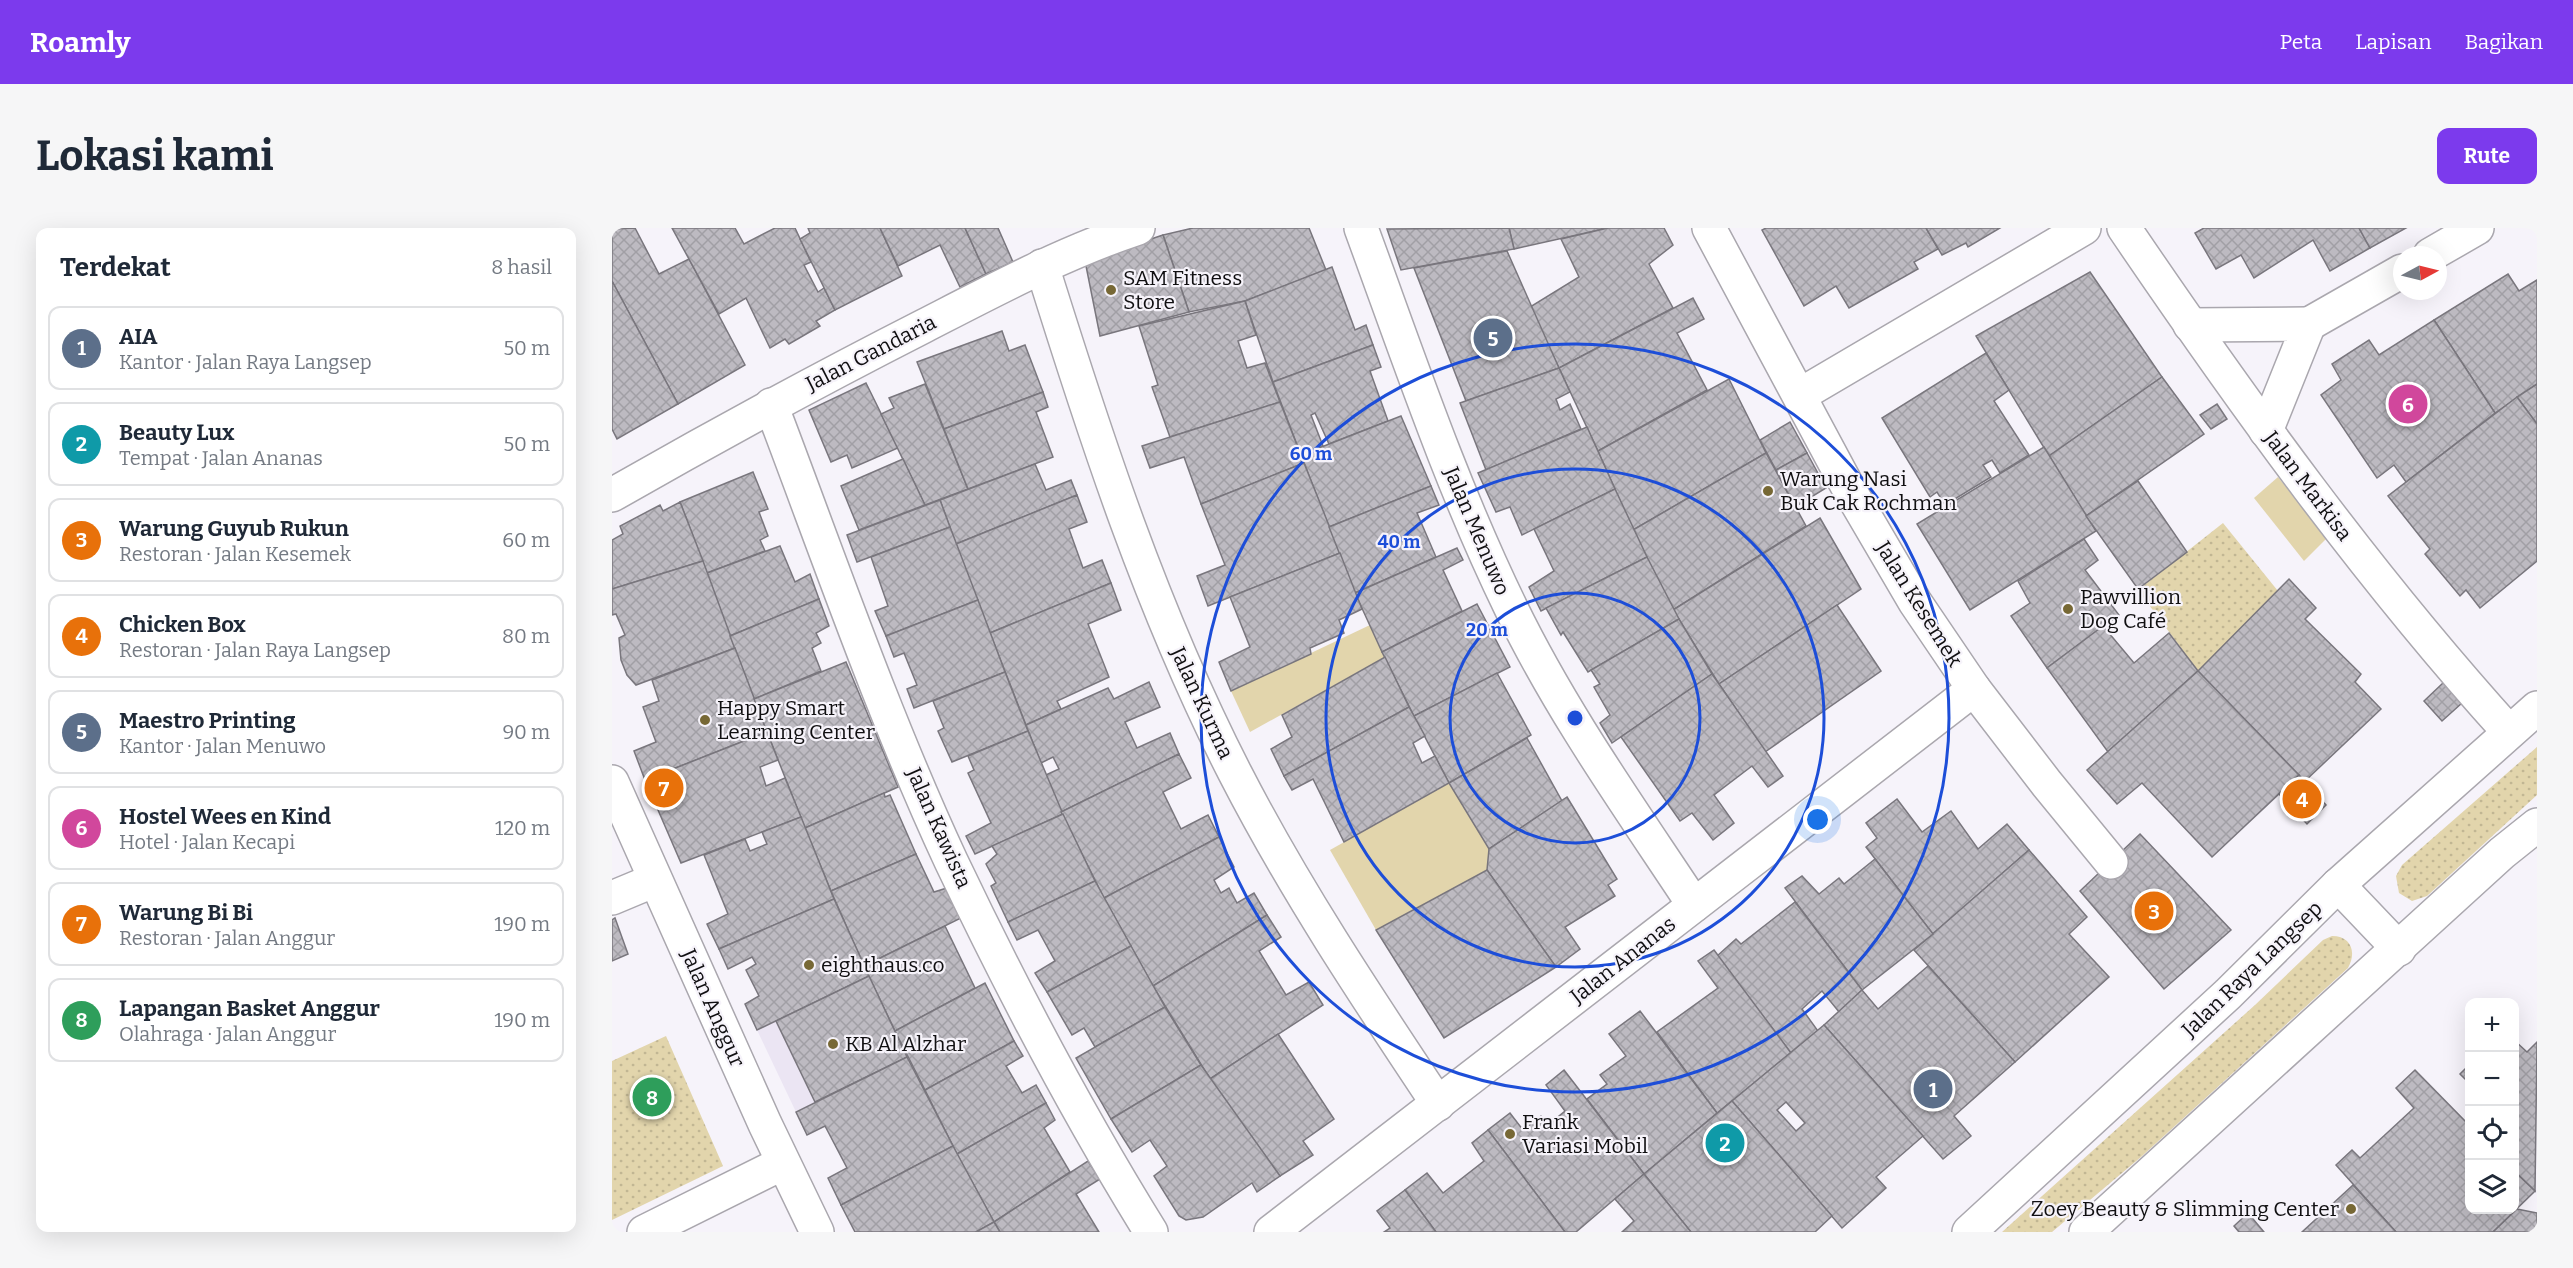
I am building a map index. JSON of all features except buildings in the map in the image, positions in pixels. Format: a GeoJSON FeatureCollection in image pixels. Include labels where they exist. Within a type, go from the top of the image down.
{"type":"FeatureCollection","features":[{"type":"Feature","properties":{"kind":"street","name":"Jalan Gandaria"},"geometry":{"type":"LineString","coordinates":[[612,495],[771,405],[1042,266],[1102,240],[1138,228]]}},
{"type":"Feature","properties":{"kind":"street","name":"Jalan Menuwo"},"geometry":{"type":"LineString","coordinates":[[1361,228],[1466,511],[1511,609],[1563,706],[1694,905]]}},
{"type":"Feature","properties":{"kind":"street","name":"Jalan Kesemek"},"geometry":{"type":"LineString","coordinates":[[1709,228],[1850,491],[1909,592],[1974,688],[2047,784],[2111,862]]}},
{"type":"Feature","properties":{"kind":"street"},"geometry":{"type":"LineString","coordinates":[[1800,395],[2084,228]]}},
{"type":"Feature","properties":{"kind":"street","name":"Jalan Markisa"},"geometry":{"type":"LineString","coordinates":[[2124,228],[2266,431],[2409,616],[2509,732]]}},
{"type":"Feature","properties":{"kind":"street"},"geometry":{"type":"LineString","coordinates":[[2446,246],[2477,228]]}},
{"type":"Feature","properties":{"kind":"street","name":"Jalan Kurma"},"geometry":{"type":"LineString","coordinates":[[1042,266],[1087,412],[1134,545],[1169,632],[1234,772],[1333,945],[1438,1104]]}},
{"type":"Feature","properties":{"kind":"street"},"geometry":{"type":"LineString","coordinates":[[2190,325],[2309,324],[2393,276]]}},
{"type":"Feature","properties":{"kind":"street"},"geometry":{"type":"LineString","coordinates":[[2266,431],[2309,324]]}},
{"type":"Feature","properties":{"kind":"street","name":"Jalan Kawista"},"geometry":{"type":"LineString","coordinates":[[771,405],[887,707],[950,859],[1013,986],[1151,1232]]}},
{"type":"Feature","properties":{"kind":"street","name":"Jalan Ananas"},"geometry":{"type":"LineString","coordinates":[[1271,1232],[1974,688]]}},
{"type":"Feature","properties":{"kind":"street","name":"Jalan Raya Langsep"},"geometry":{"type":"LineString","coordinates":[[1969,1232],[2228,994],[2338,885],[2537,708]]}},
{"type":"Feature","properties":{"kind":"street","name":"Jalan Anggur"},"geometry":{"type":"LineString","coordinates":[[612,782],[783,1163],[817,1232]]}},
{"type":"Feature","properties":{"kind":"street"},"geometry":{"type":"LineString","coordinates":[[2086,1232],[2502,853],[2537,825]]}},
{"type":"Feature","properties":{"kind":"street"},"geometry":{"type":"LineString","coordinates":[[612,898],[655,880]]}},
{"type":"Feature","properties":{"kind":"street"},"geometry":{"type":"LineString","coordinates":[[2338,885],[2399,949]]}},
{"type":"Feature","properties":{"kind":"street"},"geometry":{"type":"LineString","coordinates":[[644,1232],[783,1163]]}},
{"type":"Feature","properties":{"kind":"shaded area"},"geometry":{"type":"Polygon","coordinates":[[[2278,477],[2327,538],[2304,561],[2254,498],[2278,477]]]}},
{"type":"Feature","properties":{"kind":"shaded area"},"geometry":{"type":"Polygon","coordinates":[[[2223,523],[2278,591],[2198,671],[2138,590],[2223,523]]]}},
{"type":"Feature","properties":{"kind":"shaded area"},"geometry":{"type":"Polygon","coordinates":[[[1370,625],[1385,657],[1250,732],[1231,691],[1370,625]]]}},
{"type":"Feature","properties":{"kind":"shaded area"},"geometry":{"type":"Polygon","coordinates":[[[2537,747],[2537,795],[2427,896],[2412,901],[2399,893],[2396,876],[2402,865],[2537,747]]]}},
{"type":"Feature","properties":{"kind":"shaded area"},"geometry":{"type":"Polygon","coordinates":[[[1449,783],[1489,849],[1487,870],[1376,930],[1330,850],[1449,783]]]}},
{"type":"Feature","properties":{"kind":"shaded area"},"geometry":{"type":"Polygon","coordinates":[[[2332,936],[2344,939],[2350,946],[2352,956],[2348,968],[2141,1157],[2052,1232],[2002,1232],[2255,1005],[2323,940],[2332,936]]]}},
{"type":"Feature","properties":{"kind":"shaded area","name":"KB Al Alzhar"},"geometry":{"type":"Polygon","coordinates":[[[869,976],[907,1057],[796,1112],[757,1030],[869,976]]]}},
{"type":"Feature","properties":{"kind":"shaded area"},"geometry":{"type":"Polygon","coordinates":[[[666,1036],[723,1166],[612,1220],[612,1061],[666,1036]]]}},
{"type":"Feature","properties":{"kind":"place","name":"SAM Fitness Store"},"geometry":{"type":"Point","coordinates":[1111,290]}},
{"type":"Feature","properties":{"kind":"place","name":"Maestro Printing"},"geometry":{"type":"Point","coordinates":[1493,338]}},
{"type":"Feature","properties":{"kind":"place","name":"Hostel Wees en Kind"},"geometry":{"type":"Point","coordinates":[2408,404]}},
{"type":"Feature","properties":{"kind":"place","name":"Warung Nasi Buk Cak Rochman"},"geometry":{"type":"Point","coordinates":[1768,491]}},
{"type":"Feature","properties":{"kind":"place","name":"Pawvillion Dog Café"},"geometry":{"type":"Point","coordinates":[2068,609]}},
{"type":"Feature","properties":{"kind":"place","name":"Happy Smart Learning Center"},"geometry":{"type":"Point","coordinates":[705,720]}},
{"type":"Feature","properties":{"kind":"place","name":"Warung Bi Bi"},"geometry":{"type":"Point","coordinates":[664,788]}},
{"type":"Feature","properties":{"kind":"place","name":"Chicken Box"},"geometry":{"type":"Point","coordinates":[2302,799]}},
{"type":"Feature","properties":{"kind":"place","name":"Warung Guyub Rukun"},"geometry":{"type":"Point","coordinates":[2154,911]}},
{"type":"Feature","properties":{"kind":"place","name":"eighthaus.co"},"geometry":{"type":"Point","coordinates":[809,965]}},
{"type":"Feature","properties":{"kind":"place","name":"KB Al Alzhar"},"geometry":{"type":"Point","coordinates":[833,1044]}},
{"type":"Feature","properties":{"kind":"place","name":"AIA"},"geometry":{"type":"Point","coordinates":[1933,1089]}},
{"type":"Feature","properties":{"kind":"place","name":"Lapangan Basket Anggur"},"geometry":{"type":"Point","coordinates":[652,1097]}},
{"type":"Feature","properties":{"kind":"place","name":"Frank Variasi Mobil"},"geometry":{"type":"Point","coordinates":[1510,1134]}},
{"type":"Feature","properties":{"kind":"place","name":"Beauty Lux"},"geometry":{"type":"Point","coordinates":[1725,1143]}},
{"type":"Feature","properties":{"kind":"place","name":"Zoey Beauty & Slimming Center"},"geometry":{"type":"Point","coordinates":[2351,1209]}}]}
